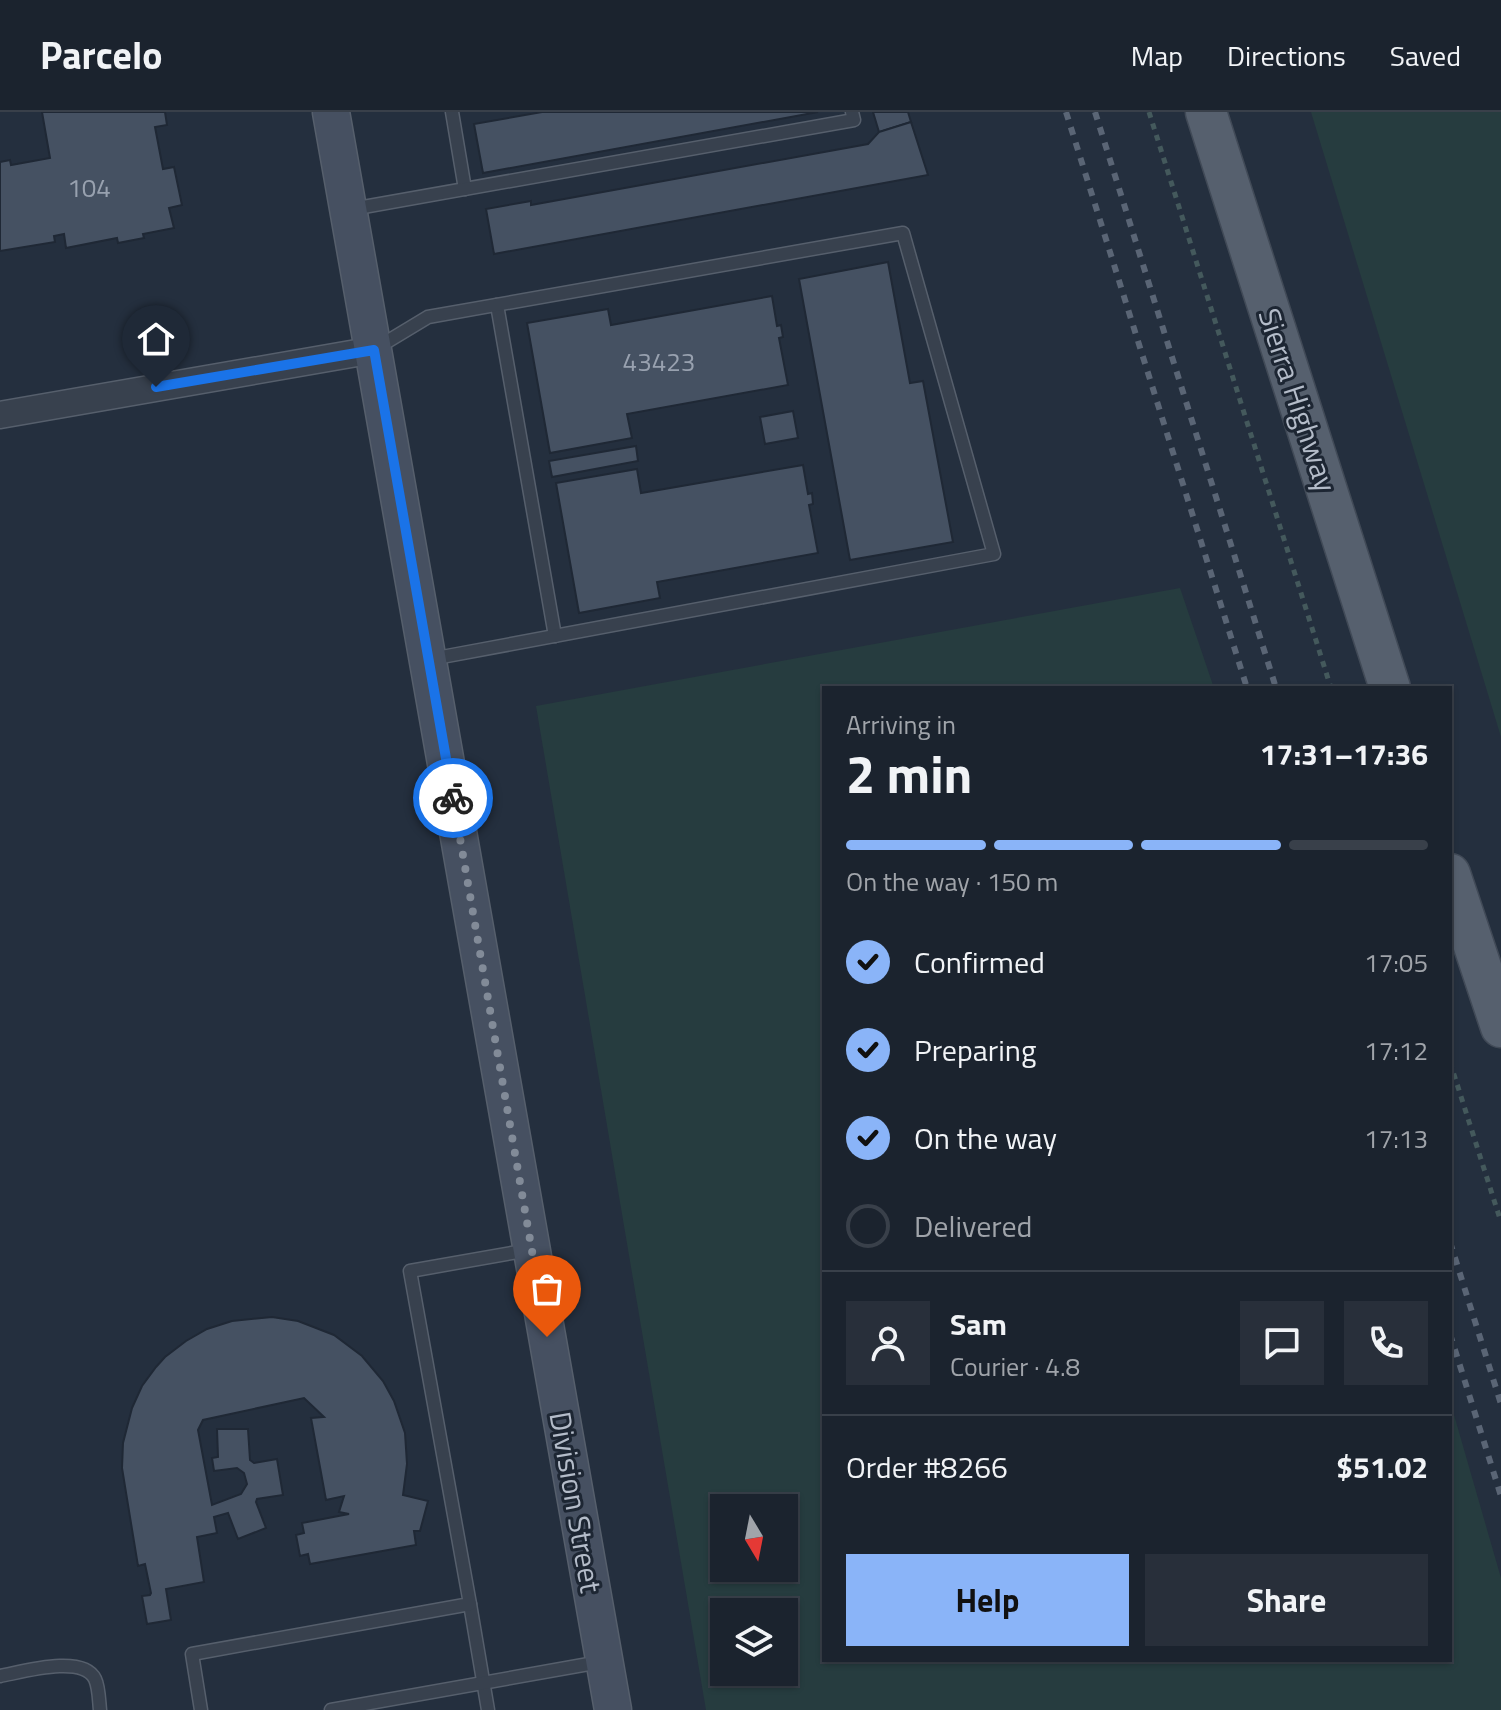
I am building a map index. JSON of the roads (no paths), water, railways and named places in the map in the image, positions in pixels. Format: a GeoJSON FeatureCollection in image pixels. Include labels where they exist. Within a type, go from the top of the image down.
{"type":"FeatureCollection","features":[{"type":"Feature","properties":{"kind":"main road","name":"Division Street"},"geometry":{"type":"LineString","coordinates":[[331,112],[613,1710]]}},
{"type":"Feature","properties":{"kind":"main road","name":"Sierra Highway"},"geometry":{"type":"LineString","coordinates":[[1206,112],[1389,686]]}},
{"type":"Feature","properties":{"kind":"main road"},"geometry":{"type":"LineString","coordinates":[[1452,880],[1501,1027]]}},
{"type":"Feature","properties":{"kind":"street"},"geometry":{"type":"LineString","coordinates":[[0,415],[374,350]]}},
{"type":"Feature","properties":{"kind":"lane"},"geometry":{"type":"LineString","coordinates":[[453,112],[465,189]]}},
{"type":"Feature","properties":{"kind":"lane"},"geometry":{"type":"LineString","coordinates":[[348,209],[854,120],[852,112]]}},
{"type":"Feature","properties":{"kind":"lane"},"geometry":{"type":"LineString","coordinates":[[374,350],[428,317],[903,233],[994,554],[428,660]]}},
{"type":"Feature","properties":{"kind":"lane"},"geometry":{"type":"LineString","coordinates":[[497,305],[555,636]]}},
{"type":"Feature","properties":{"kind":"lane"},"geometry":{"type":"LineString","coordinates":[[488,1710],[410,1271],[532,1249]]}},
{"type":"Feature","properties":{"kind":"lane"},"geometry":{"type":"LineString","coordinates":[[201,1710],[192,1654],[470,1604]]}},
{"type":"Feature","properties":{"kind":"lane"},"geometry":{"type":"LineString","coordinates":[[331,1710],[604,1661]]}},
{"type":"Feature","properties":{"kind":"lane"},"geometry":{"type":"LineString","coordinates":[[0,1676],[64,1665],[83,1668],[95,1678],[100,1710]]}},
{"type":"Feature","properties":{"kind":"railway"},"geometry":{"type":"LineString","coordinates":[[1066,112],[1246,686]]}},
{"type":"Feature","properties":{"kind":"railway"},"geometry":{"type":"LineString","coordinates":[[1095,112],[1275,686]]}},
{"type":"Feature","properties":{"kind":"railway"},"geometry":{"type":"LineString","coordinates":[[1452,1248],[1501,1404]]}},
{"type":"Feature","properties":{"kind":"railway"},"geometry":{"type":"LineString","coordinates":[[1452,1340],[1501,1496]]}}]}
